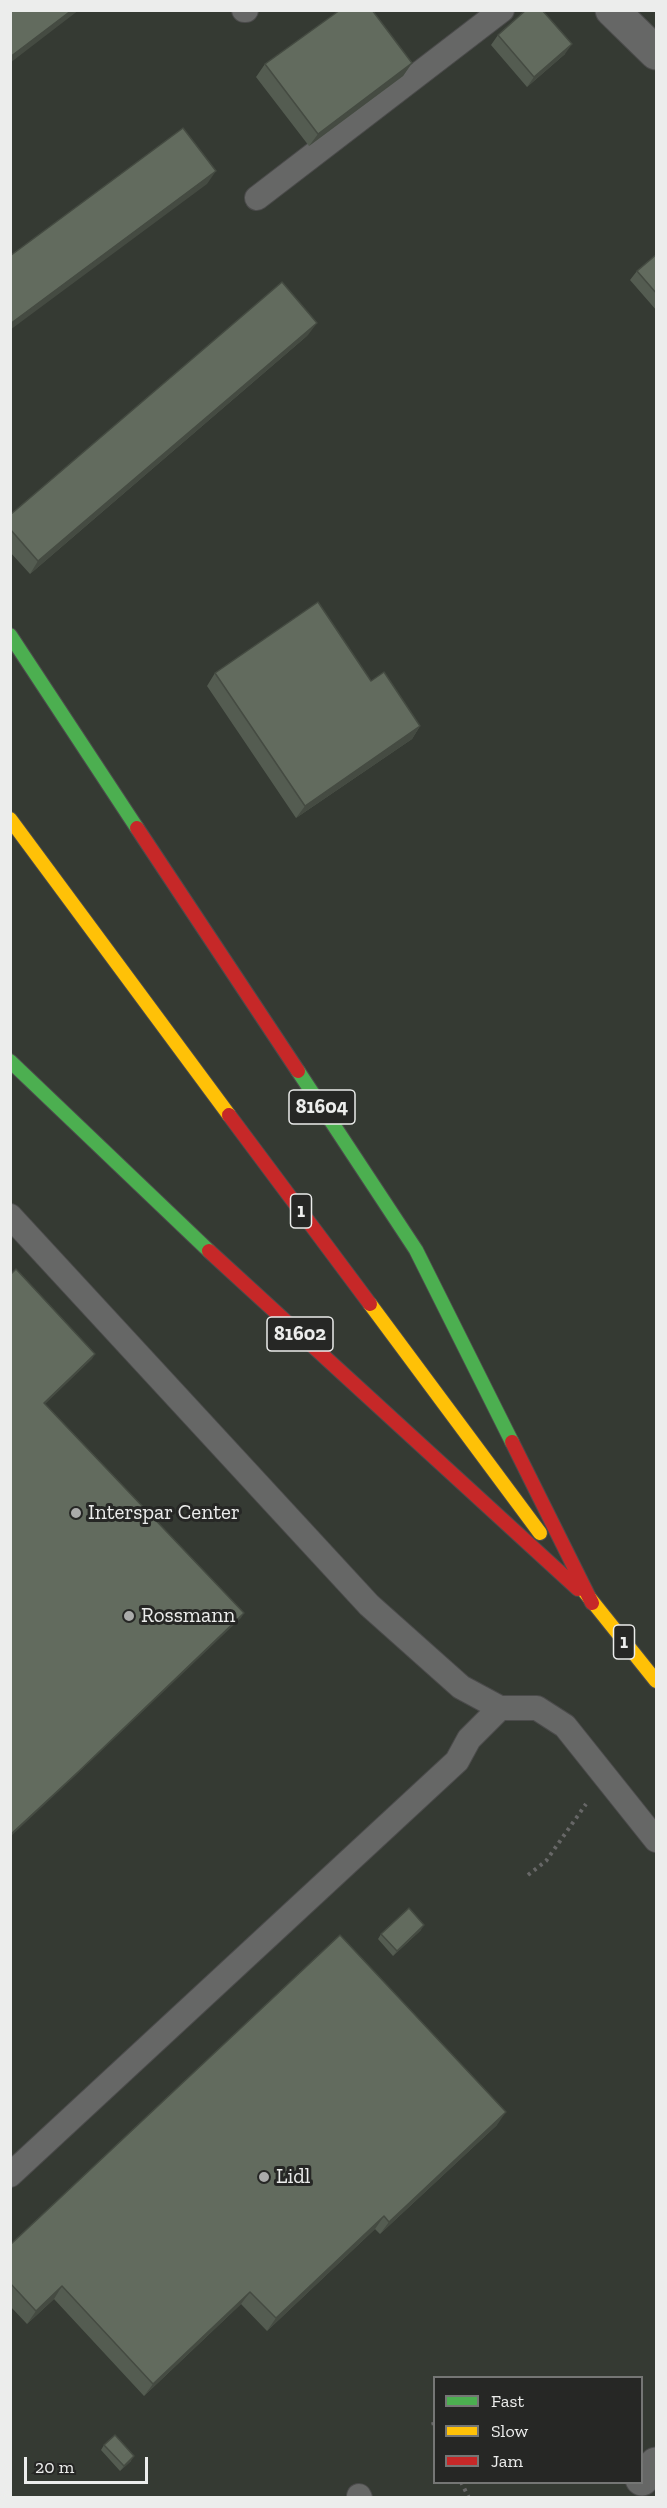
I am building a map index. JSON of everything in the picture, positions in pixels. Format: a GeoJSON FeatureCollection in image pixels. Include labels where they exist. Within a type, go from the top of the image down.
{"type":"FeatureCollection","features":[{"type":"Feature","properties":{"kind":"main road","name":"81604"},"geometry":{"type":"LineString","coordinates":[[10,635],[416,1250],[592,1603]]}},
{"type":"Feature","properties":{"kind":"main road","name":"1"},"geometry":{"type":"LineString","coordinates":[[10,819],[592,1603],[657,1681]]}},
{"type":"Feature","properties":{"kind":"main road","name":"81602"},"geometry":{"type":"LineString","coordinates":[[10,1061],[200,1243],[592,1603]]}},
{"type":"Feature","properties":{"kind":"street"},"geometry":{"type":"LineString","coordinates":[[612,10],[657,53]]}},
{"type":"Feature","properties":{"kind":"street"},"geometry":{"type":"LineString","coordinates":[[643,2477],[657,2463]]}},
{"type":"Feature","properties":{"kind":"street"},"geometry":{"type":"LineString","coordinates":[[622,2498],[636,2484]]}},
{"type":"Feature","properties":{"kind":"lane"},"geometry":{"type":"LineString","coordinates":[[257,198],[502,10]]}},
{"type":"Feature","properties":{"kind":"lane"},"geometry":{"type":"LineString","coordinates":[[10,1216],[369,1605],[461,1687],[500,1708],[537,1708],[565,1726],[657,1840]]}},
{"type":"Feature","properties":{"kind":"lane"},"geometry":{"type":"LineString","coordinates":[[10,2175],[458,1761],[469,1739],[500,1708]]}},
{"type":"Feature","properties":{"kind":"path"},"geometry":{"type":"LineString","coordinates":[[528,1875],[546,1861],[605,1776]]}},
{"type":"Feature","properties":{"kind":"path"},"geometry":{"type":"LineString","coordinates":[[462,2484],[469,2498]]}},
{"type":"Feature","properties":{"kind":"shaded area"},"geometry":{"type":"Polygon","coordinates":[[[11,11],[656,11],[656,2497],[11,2498],[11,11]]]}},
{"type":"Feature","properties":{"kind":"building"},"geometry":{"type":"Polygon","coordinates":[[[10,10],[72,10],[10,57],[10,10]]]}},
{"type":"Feature","properties":{"kind":"building"},"geometry":{"type":"Polygon","coordinates":[[[340,10],[372,10],[412,63],[318,134],[265,64],[340,10]]]}},
{"type":"Feature","properties":{"kind":"building"},"geometry":{"type":"Polygon","coordinates":[[[526,10],[542,10],[572,44],[534,77],[498,35],[526,10]]]}},
{"type":"Feature","properties":{"kind":"building"},"geometry":{"type":"Polygon","coordinates":[[[183,128],[216,171],[10,324],[10,256],[183,128]]]}},
{"type":"Feature","properties":{"kind":"building"},"geometry":{"type":"Polygon","coordinates":[[[657,254],[657,294],[637,271],[657,254]]]}},
{"type":"Feature","properties":{"kind":"building"},"geometry":{"type":"Polygon","coordinates":[[[282,282],[317,323],[38,561],[10,529],[10,515],[282,282]]]}},
{"type":"Feature","properties":{"kind":"building"},"geometry":{"type":"Polygon","coordinates":[[[318,602],[371,681],[384,672],[420,726],[305,806],[215,673],[318,602]]]}},
{"type":"Feature","properties":{"kind":"building","name":"Interspar Center"},"geometry":{"type":"Polygon","coordinates":[[[16,1269],[95,1354],[44,1403],[244,1613],[10,1835],[10,1275],[16,1269]]]}},
{"type":"Feature","properties":{"kind":"building"},"geometry":{"type":"Polygon","coordinates":[[[409,1908],[424,1925],[397,1951],[381,1934],[409,1908]]]}},
{"type":"Feature","properties":{"kind":"building","name":"Lidl"},"geometry":{"type":"Polygon","coordinates":[[[340,1935],[506,2112],[389,2222],[384,2216],[276,2318],[250,2292],[153,2384],[62,2286],[36,2311],[10,2283],[10,2245],[340,1935]]]}},
{"type":"Feature","properties":{"kind":"building"},"geometry":{"type":"Polygon","coordinates":[[[115,2435],[134,2456],[124,2466],[104,2445],[115,2435]]]}},
{"type":"Feature","properties":{"kind":"traffic: fast"},"geometry":{"type":"LineString","coordinates":[[10,635],[137,828]]}},
{"type":"Feature","properties":{"kind":"traffic: fast"},"geometry":{"type":"LineString","coordinates":[[10,1061],[209,1251]]}},
{"type":"Feature","properties":{"kind":"traffic: fast"},"geometry":{"type":"LineString","coordinates":[[298,1071],[416,1250],[512,1442]]}},
{"type":"Feature","properties":{"kind":"traffic: slow"},"geometry":{"type":"LineString","coordinates":[[10,819],[229,1115]]}},
{"type":"Feature","properties":{"kind":"traffic: slow"},"geometry":{"type":"LineString","coordinates":[[370,1304],[540,1533]]}},
{"type":"Feature","properties":{"kind":"traffic: slow"},"geometry":{"type":"LineString","coordinates":[[580,1586],[656,1681]]}},
{"type":"Feature","properties":{"kind":"traffic: jam"},"geometry":{"type":"LineString","coordinates":[[137,828],[298,1071]]}},
{"type":"Feature","properties":{"kind":"traffic: jam"},"geometry":{"type":"LineString","coordinates":[[229,1115],[370,1304]]}},
{"type":"Feature","properties":{"kind":"traffic: jam"},"geometry":{"type":"LineString","coordinates":[[209,1251],[578,1589]]}},
{"type":"Feature","properties":{"kind":"traffic: jam"},"geometry":{"type":"LineString","coordinates":[[512,1442],[592,1603]]}},
{"type":"Feature","properties":{"kind":"place","name":"Interspar Center"},"geometry":{"type":"Point","coordinates":[76,1513]}},
{"type":"Feature","properties":{"kind":"place","name":"Rossmann"},"geometry":{"type":"Point","coordinates":[129,1616]}},
{"type":"Feature","properties":{"kind":"place","name":"Lidl"},"geometry":{"type":"Point","coordinates":[264,2177]}}]}
